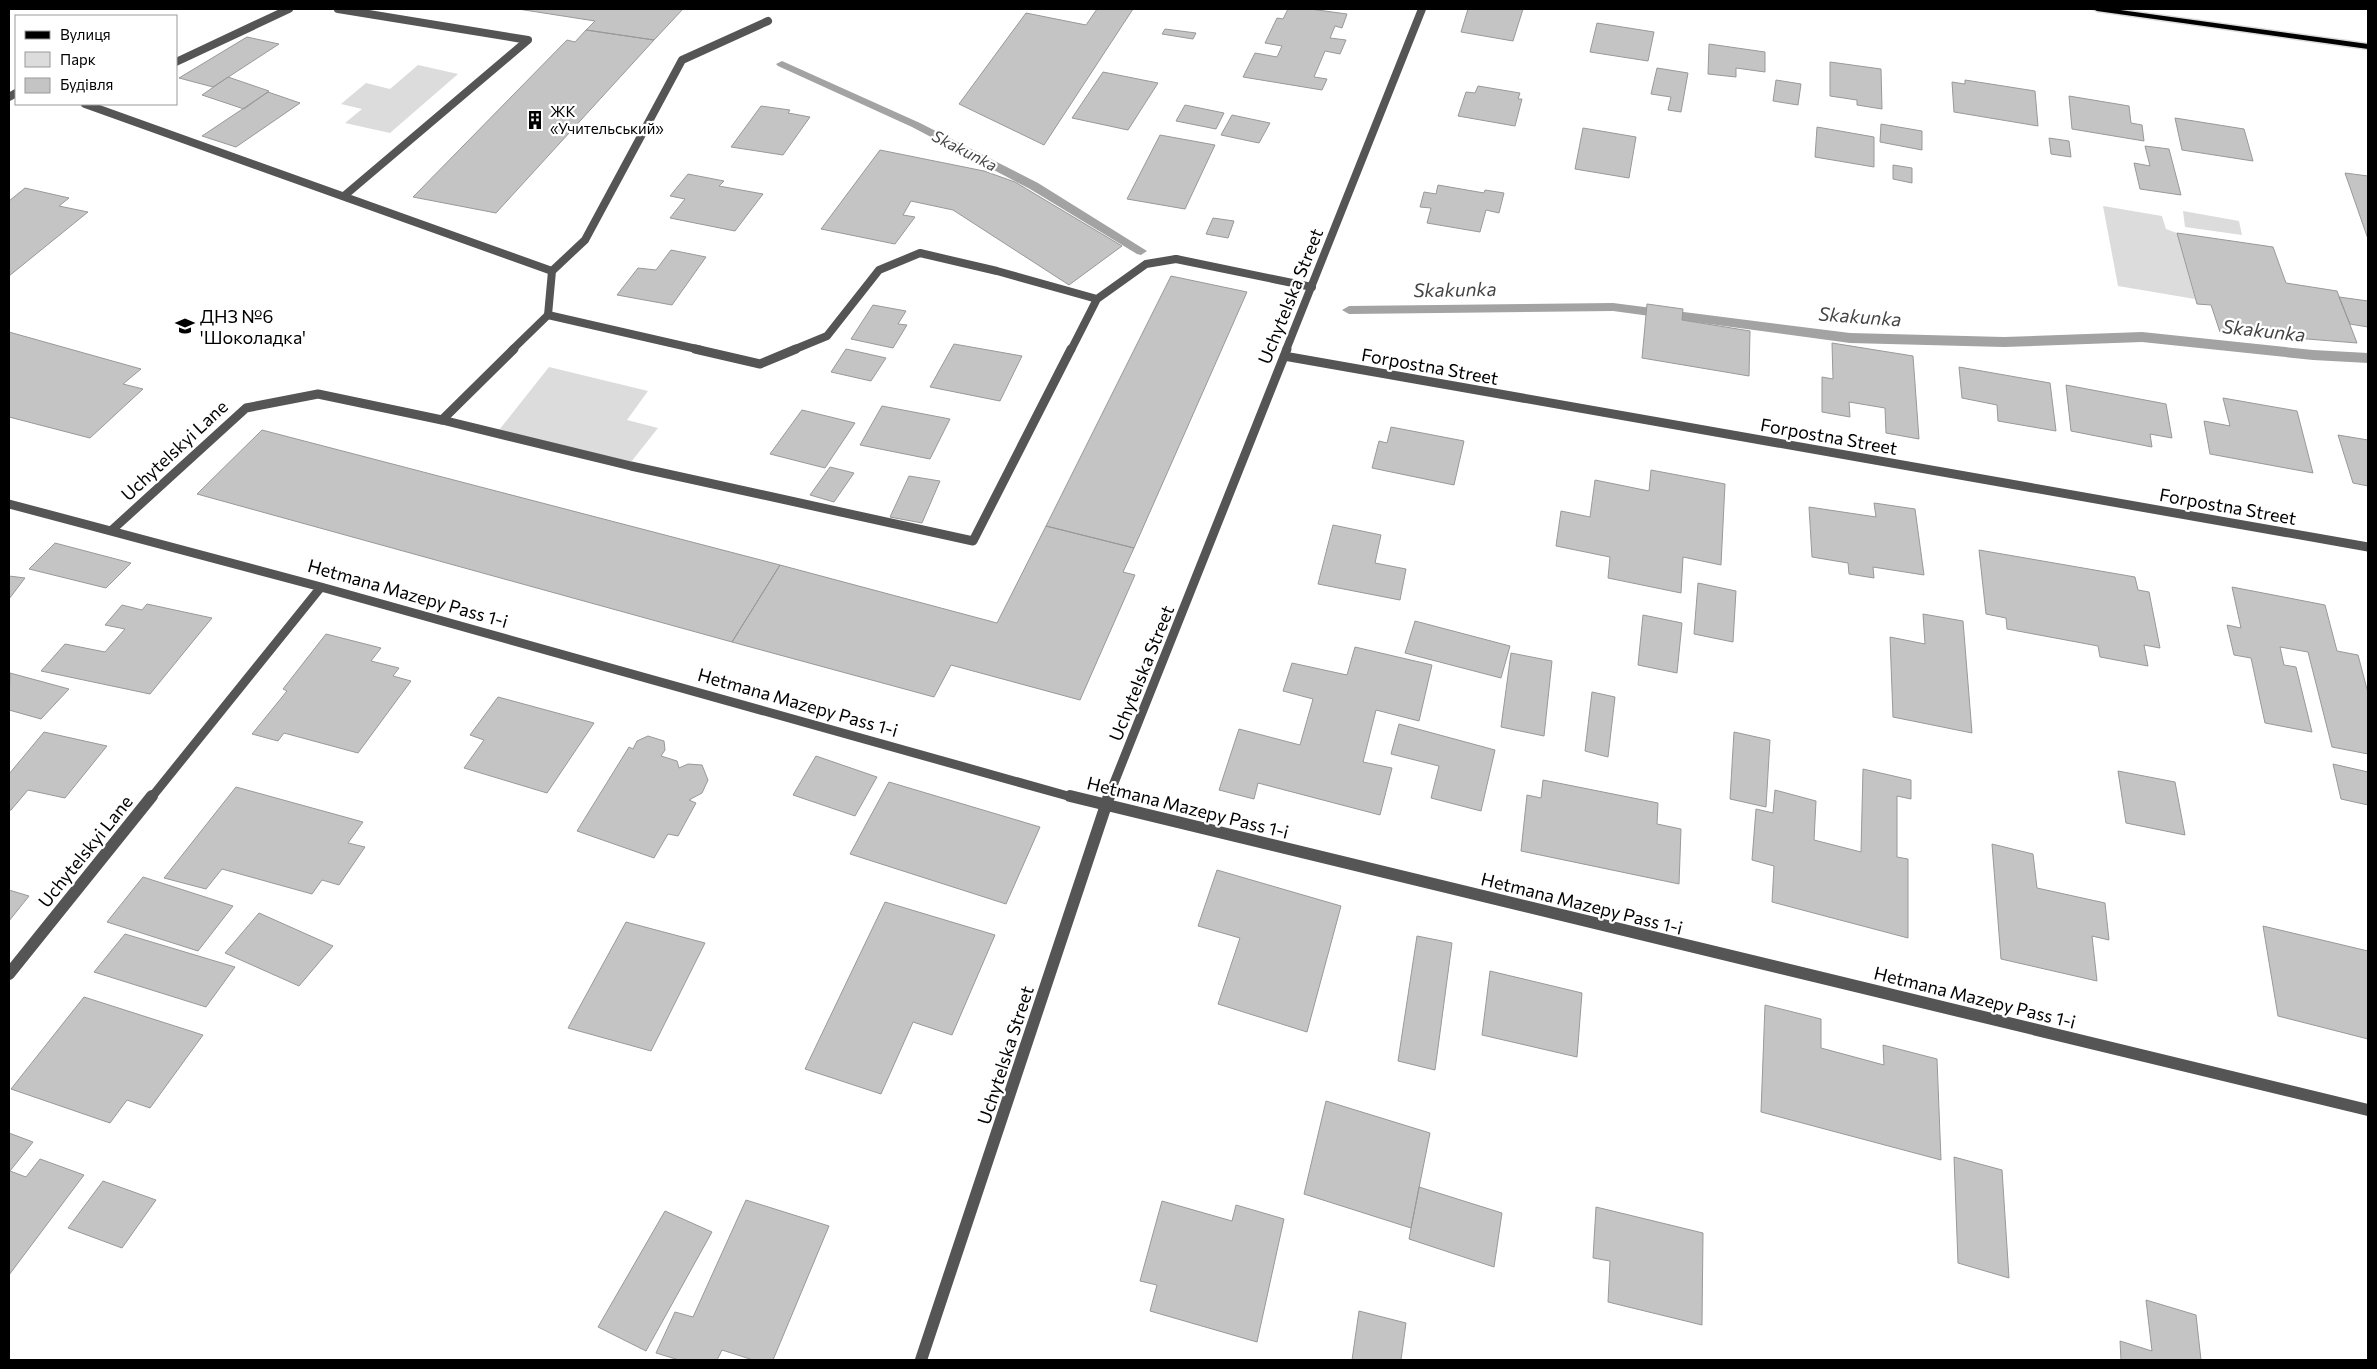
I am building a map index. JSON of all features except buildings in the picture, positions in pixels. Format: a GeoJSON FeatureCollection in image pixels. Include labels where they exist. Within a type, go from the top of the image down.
{"type":"FeatureCollection","features":[{"type":"Feature","properties":{"kind":"main road"},"geometry":{"type":"LineString","coordinates":[[2097,9],[2368,47]]}},
{"type":"Feature","properties":{"kind":"street"},"geometry":{"type":"LineString","coordinates":[[178,61],[290,9]]}},
{"type":"Feature","properties":{"kind":"street"},"geometry":{"type":"LineString","coordinates":[[338,9],[528,40],[344,196]]}},
{"type":"Feature","properties":{"kind":"street","name":"Uchytelska Street"},"geometry":{"type":"LineString","coordinates":[[921,1360],[1106,806],[1422,9]]}},
{"type":"Feature","properties":{"kind":"street"},"geometry":{"type":"LineString","coordinates":[[442,420],[548,315],[552,271],[585,240],[682,60],[768,20]]}},
{"type":"Feature","properties":{"kind":"street"},"geometry":{"type":"LineString","coordinates":[[88,105],[552,271]]}},
{"type":"Feature","properties":{"kind":"street"},"geometry":{"type":"LineString","coordinates":[[548,315],[760,364],[827,336],[879,270],[920,253],[997,271],[1097,299],[1146,264],[1176,258],[1312,287]]}},
{"type":"Feature","properties":{"kind":"street","name":"Uchytelskyi Lane"},"geometry":{"type":"LineString","coordinates":[[112,530],[246,408],[318,394],[442,420],[631,466],[973,541],[1097,299]]}},
{"type":"Feature","properties":{"kind":"street","name":"Forpostna Street"},"geometry":{"type":"LineString","coordinates":[[1284,356],[2368,548]]}},
{"type":"Feature","properties":{"kind":"street","name":"Hetmana Mazepy Pass 1-i"},"geometry":{"type":"LineString","coordinates":[[9,504],[321,586],[1106,806],[2368,1110]]}},
{"type":"Feature","properties":{"kind":"street","name":"Uchytelskyi Lane"},"geometry":{"type":"LineString","coordinates":[[9,974],[321,586]]}},
{"type":"Feature","properties":{"kind":"green space"},"geometry":{"type":"Polygon","coordinates":[[[418,65],[458,74],[390,133],[345,123],[362,109],[341,104],[366,83],[390,89],[418,65]]]}},
{"type":"Feature","properties":{"kind":"green space"},"geometry":{"type":"Polygon","coordinates":[[[2103,206],[2162,216],[2166,229],[2177,233],[2195,299],[2118,286],[2103,206]]]}},
{"type":"Feature","properties":{"kind":"green space"},"geometry":{"type":"Polygon","coordinates":[[[2183,211],[2239,221],[2242,235],[2185,227],[2183,211]]]}},
{"type":"Feature","properties":{"kind":"green space"},"geometry":{"type":"Polygon","coordinates":[[[549,367],[648,391],[627,420],[658,428],[631,462],[499,430],[549,367]]]}},
{"type":"Feature","properties":{"kind":"waterway","name":"Skakunka"},"geometry":{"type":"LineString","coordinates":[[782,64],[916,125],[1034,186],[1141,251]]}},
{"type":"Feature","properties":{"kind":"waterway","name":"Skakunka"},"geometry":{"type":"LineString","coordinates":[[1349,310],[1613,307],[1763,325],[1850,338],[2004,342],[2142,337],[2313,355],[2368,358]]}},
{"type":"Feature","properties":{"kind":"place","name":"ЖК «Учительський»"},"geometry":{"type":"Point","coordinates":[535,120]}},
{"type":"Feature","properties":{"kind":"place","name":"ДНЗ №6 'Шоколадка'"},"geometry":{"type":"Point","coordinates":[185,326]}}]}
